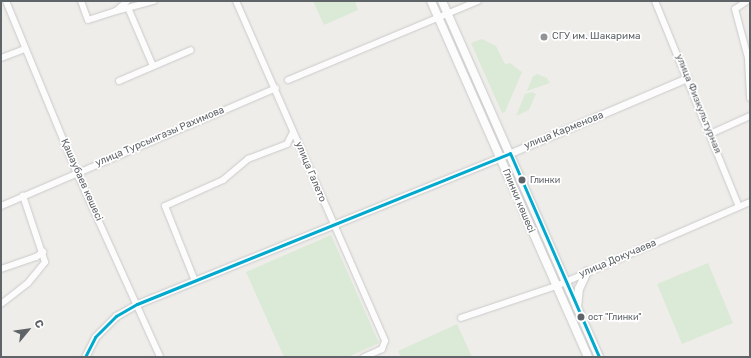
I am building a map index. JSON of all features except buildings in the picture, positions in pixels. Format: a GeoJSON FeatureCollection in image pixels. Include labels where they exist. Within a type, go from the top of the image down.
{"type":"FeatureCollection","features":[{"type":"Feature","properties":{"kind":"main road","name":"Глинки көшесі"},"geometry":{"type":"LineString","coordinates":[[431,1],[588,357]]}},
{"type":"Feature","properties":{"kind":"main road","name":"Глинки көшесі"},"geometry":{"type":"LineString","coordinates":[[442,1],[510,153],[564,282],[598,357]]}},
{"type":"Feature","properties":{"kind":"main road"},"geometry":{"type":"LineString","coordinates":[[577,310],[579,290],[587,272]]}},
{"type":"Feature","properties":{"kind":"street","name":"Қашаубаев көшесі"},"geometry":{"type":"LineString","coordinates":[[6,1],[76,173],[160,357]]}},
{"type":"Feature","properties":{"kind":"street"},"geometry":{"type":"LineString","coordinates":[[81,1],[88,20],[116,11],[129,10],[154,1]]}},
{"type":"Feature","properties":{"kind":"street"},"geometry":{"type":"LineString","coordinates":[[116,11],[127,1]]}},
{"type":"Feature","properties":{"kind":"street","name":"улица Галето"},"geometry":{"type":"LineString","coordinates":[[236,1],[276,88],[293,132],[385,342],[382,349],[364,357]]}},
{"type":"Feature","properties":{"kind":"street"},"geometry":{"type":"LineString","coordinates":[[288,80],[448,15],[478,1]]}},
{"type":"Feature","properties":{"kind":"street","name":"улица Физкультурная"},"geometry":{"type":"LineString","coordinates":[[655,1],[739,207]]}},
{"type":"Feature","properties":{"kind":"street"},"geometry":{"type":"LineString","coordinates":[[747,1],[735,9],[748,56],[750,98]]}},
{"type":"Feature","properties":{"kind":"street"},"geometry":{"type":"LineString","coordinates":[[129,10],[153,66]]}},
{"type":"Feature","properties":{"kind":"street"},"geometry":{"type":"LineString","coordinates":[[1,58],[25,48]]}},
{"type":"Feature","properties":{"kind":"street"},"geometry":{"type":"LineString","coordinates":[[119,81],[191,50]]}},
{"type":"Feature","properties":{"kind":"street","name":"улица Карменова"},"geometry":{"type":"LineString","coordinates":[[84,357],[95,337],[116,316],[137,304],[500,158],[687,78]]}},
{"type":"Feature","properties":{"kind":"street","name":"улица Турсынгазы Рахимова"},"geometry":{"type":"LineString","coordinates":[[1,206],[276,88]]}},
{"type":"Feature","properties":{"kind":"street"},"geometry":{"type":"LineString","coordinates":[[710,134],[750,116]]}},
{"type":"Feature","properties":{"kind":"street"},"geometry":{"type":"LineString","coordinates":[[195,281],[165,206],[223,180],[248,159],[287,144],[293,132]]}},
{"type":"Feature","properties":{"kind":"street"},"geometry":{"type":"LineString","coordinates":[[1,304],[28,283],[43,265],[43,252],[23,196]]}},
{"type":"Feature","properties":{"kind":"street","name":"улица Докучаева"},"geometry":{"type":"LineString","coordinates":[[461,318],[556,286],[750,202]]}},
{"type":"Feature","properties":{"kind":"street"},"geometry":{"type":"LineString","coordinates":[[1,269],[30,260],[43,252]]}},
{"type":"Feature","properties":{"kind":"green space"},"geometry":{"type":"Polygon","coordinates":[[[313,1],[355,1],[358,10],[324,25],[313,1]]]}},
{"type":"Feature","properties":{"kind":"green space"},"geometry":{"type":"Polygon","coordinates":[[[482,39],[496,46],[505,64],[510,63],[522,72],[505,112],[502,113],[471,43],[482,39]]]}},
{"type":"Feature","properties":{"kind":"green space"},"geometry":{"type":"Polygon","coordinates":[[[537,74],[547,78],[550,83],[527,91],[533,76],[537,74]]]}},
{"type":"Feature","properties":{"kind":"green space"},"geometry":{"type":"Polygon","coordinates":[[[532,92],[536,94],[529,110],[516,116],[525,94],[532,92]]]}},
{"type":"Feature","properties":{"kind":"green space"},"geometry":{"type":"Polygon","coordinates":[[[331,235],[379,343],[348,357],[284,357],[246,272],[331,235]]]}},
{"type":"Feature","properties":{"kind":"green space"},"geometry":{"type":"Polygon","coordinates":[[[708,263],[733,323],[682,344],[657,284],[708,263]]]}},
{"type":"Feature","properties":{"kind":"green space"},"geometry":{"type":"Polygon","coordinates":[[[457,324],[472,357],[401,357],[398,351],[457,324]]]}},
{"type":"Feature","properties":{"kind":"transit line"},"geometry":{"type":"LineString","coordinates":[[85,357],[95,337],[116,316],[137,304],[510,153],[599,357]]}},
{"type":"Feature","properties":{"kind":"place","name":"СГУ им. Шакарима"},"geometry":{"type":"Point","coordinates":[544,37]}},
{"type":"Feature","properties":{"kind":"place","name":"Глинки"},"geometry":{"type":"Point","coordinates":[522,180]}},
{"type":"Feature","properties":{"kind":"place","name":"ост \"Глинки\""},"geometry":{"type":"Point","coordinates":[581,317]}}]}
